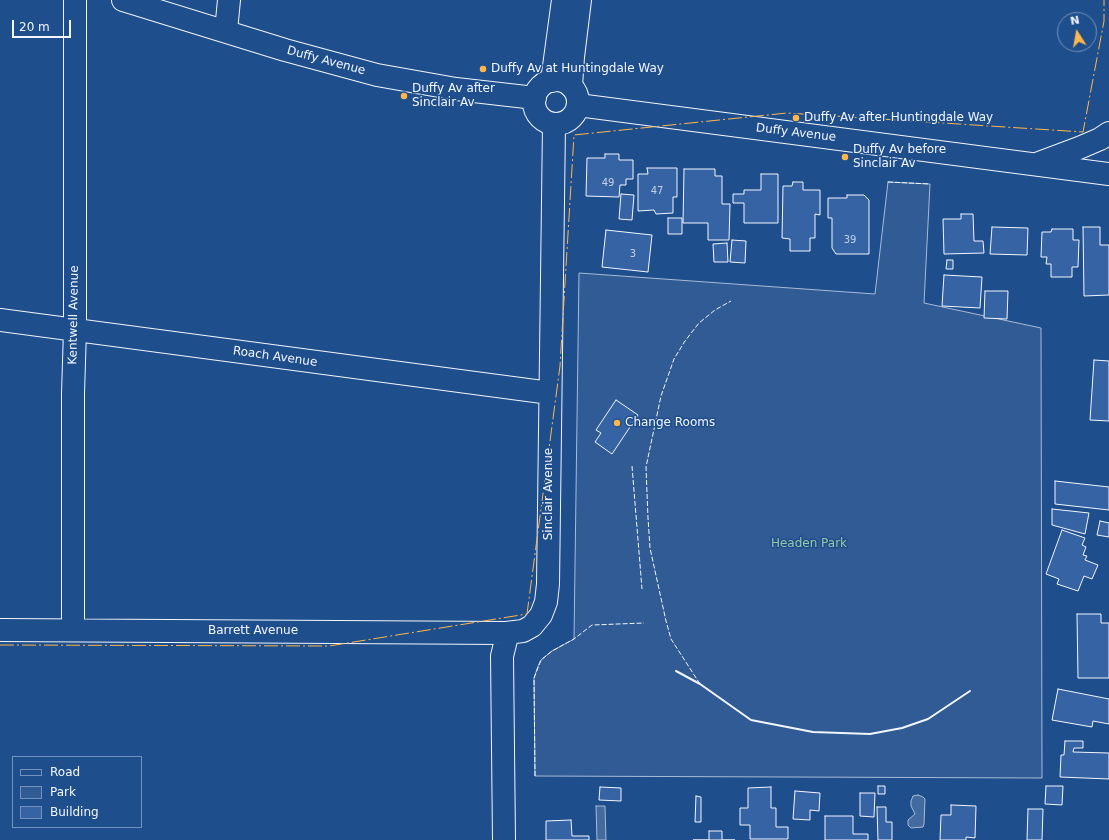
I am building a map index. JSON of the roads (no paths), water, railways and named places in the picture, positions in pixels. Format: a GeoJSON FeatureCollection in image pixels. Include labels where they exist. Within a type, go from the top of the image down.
{"type":"FeatureCollection","features":[{"type":"Feature","properties":{"kind":"street","name":"Kentwell Avenue"},"geometry":{"type":"LineString","coordinates":[[73,630],[75,0]]}},
{"type":"Feature","properties":{"kind":"street","name":"Duffy Avenue"},"geometry":{"type":"LineString","coordinates":[[123,0],[285,50],[377,75],[456,88],[535,98]]}},
{"type":"Feature","properties":{"kind":"street"},"geometry":{"type":"LineString","coordinates":[[226,31],[229,0]]}},
{"type":"Feature","properties":{"kind":"street"},"geometry":{"type":"LineString","coordinates":[[563,0],[567,91],[573,117],[561,123],[554,124],[541,118],[537,112],[535,98],[541,87],[546,83],[567,91]]}},
{"type":"Feature","properties":{"kind":"street"},"geometry":{"type":"LineString","coordinates":[[567,91],[580,0]]}},
{"type":"Feature","properties":{"kind":"street","name":"Duffy Avenue"},"geometry":{"type":"LineString","coordinates":[[567,91],[1109,174]]}},
{"type":"Feature","properties":{"kind":"street","name":"Sinclair Avenue"},"geometry":{"type":"LineString","coordinates":[[506,633],[523,631],[532,626],[541,615],[546,602],[548,570],[554,124]]}},
{"type":"Feature","properties":{"kind":"street"},"geometry":{"type":"LineString","coordinates":[[1036,164],[1079,148],[1100,139],[1109,133]]}},
{"type":"Feature","properties":{"kind":"street","name":"Roach Avenue"},"geometry":{"type":"LineString","coordinates":[[0,320],[550,393]]}},
{"type":"Feature","properties":{"kind":"street","name":"Barrett Avenue"},"geometry":{"type":"LineString","coordinates":[[0,630],[506,633]]}},
{"type":"Feature","properties":{"kind":"street"},"geometry":{"type":"LineString","coordinates":[[504,840],[502,656],[506,633]]}},
{"type":"Feature","properties":{"kind":"place","name":"Duffy Av at Huntingdale Way"},"geometry":{"type":"Point","coordinates":[483,69]}},
{"type":"Feature","properties":{"kind":"place","name":"Duffy Av after Sinclair Av"},"geometry":{"type":"Point","coordinates":[404,96]}},
{"type":"Feature","properties":{"kind":"place","name":"Duffy Av after Huntingdale Way"},"geometry":{"type":"Point","coordinates":[796,118]}},
{"type":"Feature","properties":{"kind":"place","name":"Duffy Av before Sinclair Av"},"geometry":{"type":"Point","coordinates":[845,157]}},
{"type":"Feature","properties":{"kind":"place","name":"Change Rooms"},"geometry":{"type":"Point","coordinates":[617,423]}},
{"type":"Feature","properties":{"kind":"park label","name":"Headen Park"},"geometry":{"type":"Point","coordinates":[809,544]}}]}
